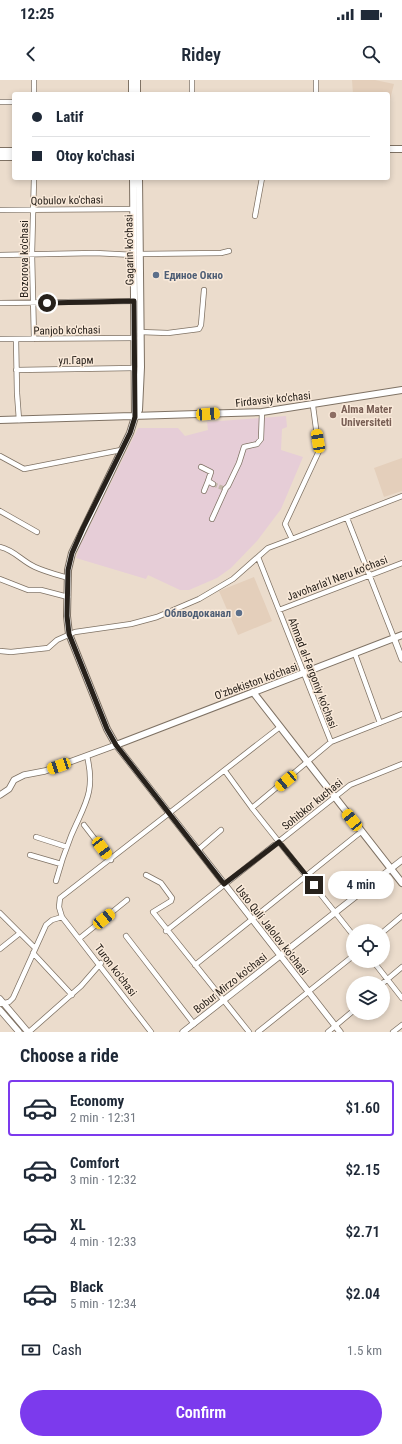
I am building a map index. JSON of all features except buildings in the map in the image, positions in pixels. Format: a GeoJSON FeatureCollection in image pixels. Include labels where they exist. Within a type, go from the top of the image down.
{"type":"FeatureCollection","features":[{"type":"Feature","properties":{"kind":"main road"},"geometry":{"type":"LineString","coordinates":[[132,80],[132,92]]}},
{"type":"Feature","properties":{"kind":"main road"},"geometry":{"type":"LineString","coordinates":[[137,80],[137,92]]}},
{"type":"Feature","properties":{"kind":"main road"},"geometry":{"type":"LineString","coordinates":[[390,149],[402,149]]}},
{"type":"Feature","properties":{"kind":"main road"},"geometry":{"type":"LineString","coordinates":[[0,151],[12,151]]}},
{"type":"Feature","properties":{"kind":"main road"},"geometry":{"type":"LineString","coordinates":[[0,157],[12,157]]}},
{"type":"Feature","properties":{"kind":"main road","name":"Gagarin ko'chasi"},"geometry":{"type":"LineString","coordinates":[[133,180],[140,332],[139,410],[135,417]]}},
{"type":"Feature","properties":{"kind":"main road","name":"Gagarin ko'chasi"},"geometry":{"type":"LineString","coordinates":[[135,417],[134,301],[139,180]]}},
{"type":"Feature","properties":{"kind":"main road","name":"Firdavsiy ko'chasi"},"geometry":{"type":"LineString","coordinates":[[0,420],[262,412],[313,406],[402,390]]}},
{"type":"Feature","properties":{"kind":"main road"},"geometry":{"type":"LineString","coordinates":[[116,745],[107,729],[69,634],[67,616],[68,578],[72,553],[130,433],[135,417]]}},
{"type":"Feature","properties":{"kind":"main road","name":"O'zbekiston ko'chasi"},"geometry":{"type":"LineString","coordinates":[[116,745],[253,692],[305,674],[402,635]]}},
{"type":"Feature","properties":{"kind":"main road"},"geometry":{"type":"LineString","coordinates":[[253,692],[402,883]]}},
{"type":"Feature","properties":{"kind":"street"},"geometry":{"type":"LineString","coordinates":[[34,80],[34,92]]}},
{"type":"Feature","properties":{"kind":"street"},"geometry":{"type":"LineString","coordinates":[[192,80],[192,92]]}},
{"type":"Feature","properties":{"kind":"street"},"geometry":{"type":"LineString","coordinates":[[316,80],[316,92]]}},
{"type":"Feature","properties":{"kind":"street"},"geometry":{"type":"LineString","coordinates":[[0,102],[12,102]]}},
{"type":"Feature","properties":{"kind":"street","name":"Bozorova ko'chasi"},"geometry":{"type":"LineString","coordinates":[[34,180],[32,254],[34,339]]}},
{"type":"Feature","properties":{"kind":"street"},"geometry":{"type":"LineString","coordinates":[[255,216],[262,180]]}},
{"type":"Feature","properties":{"kind":"street","name":"Qobulov ko'chasi"},"geometry":{"type":"LineString","coordinates":[[0,210],[134,209]]}},
{"type":"Feature","properties":{"kind":"street"},"geometry":{"type":"LineString","coordinates":[[0,254],[221,253],[229,251]]}},
{"type":"Feature","properties":{"kind":"street"},"geometry":{"type":"LineString","coordinates":[[140,332],[168,333],[198,329],[201,325],[204,290]]}},
{"type":"Feature","properties":{"kind":"street"},"geometry":{"type":"LineString","coordinates":[[0,303],[134,301]]}},
{"type":"Feature","properties":{"kind":"street","name":"Panjob ko'chasi"},"geometry":{"type":"LineString","coordinates":[[0,339],[135,338]]}},
{"type":"Feature","properties":{"kind":"street"},"geometry":{"type":"LineString","coordinates":[[16,339],[19,420]]}},
{"type":"Feature","properties":{"kind":"street","name":"ул.Гарм"},"geometry":{"type":"LineString","coordinates":[[16,370],[135,368]]}},
{"type":"Feature","properties":{"kind":"street"},"geometry":{"type":"LineString","coordinates":[[292,539],[286,527],[286,520],[317,459],[319,451],[313,406]]}},
{"type":"Feature","properties":{"kind":"street"},"geometry":{"type":"LineString","coordinates":[[212,519],[239,463],[244,447],[257,444],[261,439],[262,412]]}},
{"type":"Feature","properties":{"kind":"street"},"geometry":{"type":"LineString","coordinates":[[0,456],[24,469],[122,450]]}},
{"type":"Feature","properties":{"kind":"street"},"geometry":{"type":"LineString","coordinates":[[201,467],[211,472],[211,482],[204,491]]}},
{"type":"Feature","properties":{"kind":"street"},"geometry":{"type":"LineString","coordinates":[[0,652],[48,648],[57,640],[79,631],[131,624],[157,617],[199,599],[233,579],[268,548],[402,496]]}},
{"type":"Feature","properties":{"kind":"street"},"geometry":{"type":"LineString","coordinates":[[0,511],[37,532]]}},
{"type":"Feature","properties":{"kind":"street"},"geometry":{"type":"LineString","coordinates":[[347,518],[402,659]]}},
{"type":"Feature","properties":{"kind":"street"},"geometry":{"type":"LineString","coordinates":[[0,547],[15,553],[23,561],[36,568],[68,578]]}},
{"type":"Feature","properties":{"kind":"street","name":"Ahmad al-Fargoniy ko'chasi"},"geometry":{"type":"LineString","coordinates":[[258,557],[331,742]]}},
{"type":"Feature","properties":{"kind":"street","name":"Javoharla'l Neru ko'chasi"},"geometry":{"type":"LineString","coordinates":[[279,610],[402,563]]}},
{"type":"Feature","properties":{"kind":"street"},"geometry":{"type":"LineString","coordinates":[[0,579],[28,590],[41,590],[68,597]]}},
{"type":"Feature","properties":{"kind":"street"},"geometry":{"type":"LineString","coordinates":[[354,654],[380,723]]}},
{"type":"Feature","properties":{"kind":"street"},"geometry":{"type":"LineString","coordinates":[[252,808],[331,742],[402,714]]}},
{"type":"Feature","properties":{"kind":"street"},"geometry":{"type":"LineString","coordinates":[[1,1002],[8,1002],[13,998],[46,925],[52,920],[64,919],[59,907],[61,895],[111,860],[280,727]]}},
{"type":"Feature","properties":{"kind":"street"},"geometry":{"type":"LineString","coordinates":[[0,795],[9,789],[14,780],[24,775],[45,771],[116,745]]}},
{"type":"Feature","properties":{"kind":"street","name":"Usto Quli Jalolov ko'chasi"},"geometry":{"type":"LineString","coordinates":[[116,745],[340,1032]]}},
{"type":"Feature","properties":{"kind":"street"},"geometry":{"type":"LineString","coordinates":[[56,881],[67,847],[88,801],[90,777],[87,756]]}},
{"type":"Feature","properties":{"kind":"street","name":"Sohibkor kuchasi"},"geometry":{"type":"LineString","coordinates":[[166,931],[279,842],[334,796],[350,785],[402,764]]}},
{"type":"Feature","properties":{"kind":"street"},"geometry":{"type":"LineString","coordinates":[[225,771],[252,808],[346,925]]}},
{"type":"Feature","properties":{"kind":"street"},"geometry":{"type":"LineString","coordinates":[[84,825],[111,860]]}},
{"type":"Feature","properties":{"kind":"street"},"geometry":{"type":"LineString","coordinates":[[198,850],[221,830]]}},
{"type":"Feature","properties":{"kind":"street"},"geometry":{"type":"LineString","coordinates":[[195,965],[362,831]]}},
{"type":"Feature","properties":{"kind":"street"},"geometry":{"type":"LineString","coordinates":[[36,837],[67,847]]}},
{"type":"Feature","properties":{"kind":"street"},"geometry":{"type":"LineString","coordinates":[[30,855],[61,864]]}},
{"type":"Feature","properties":{"kind":"street","name":"Bobur Mirzo ko'chasi"},"geometry":{"type":"LineString","coordinates":[[184,1032],[337,913],[390,868],[402,860]]}},
{"type":"Feature","properties":{"kind":"street"},"geometry":{"type":"LineString","coordinates":[[146,875],[162,883],[172,898],[171,901],[153,912],[166,931],[225,1000],[249,1032]]}},
{"type":"Feature","properties":{"kind":"street"},"geometry":{"type":"LineString","coordinates":[[80,938],[127,900]]}},
{"type":"Feature","properties":{"kind":"street"},"geometry":{"type":"LineString","coordinates":[[0,913],[20,933],[72,996]]}},
{"type":"Feature","properties":{"kind":"street"},"geometry":{"type":"LineString","coordinates":[[390,926],[402,916]]}},
{"type":"Feature","properties":{"kind":"street","name":"Turon ko'chasi"},"geometry":{"type":"LineString","coordinates":[[64,919],[151,1032]]}},
{"type":"Feature","properties":{"kind":"street"},"geometry":{"type":"LineString","coordinates":[[0,949],[20,933]]}},
{"type":"Feature","properties":{"kind":"street"},"geometry":{"type":"LineString","coordinates":[[126,936],[194,1024]]}},
{"type":"Feature","properties":{"kind":"street"},"geometry":{"type":"LineString","coordinates":[[258,1032],[346,962]]}},
{"type":"Feature","properties":{"kind":"street"},"geometry":{"type":"LineString","coordinates":[[1,1002],[28,1032],[72,996],[100,964]]}},
{"type":"Feature","properties":{"kind":"street"},"geometry":{"type":"LineString","coordinates":[[390,977],[402,967]]}},
{"type":"Feature","properties":{"kind":"street"},"geometry":{"type":"LineString","coordinates":[[378,968],[385,976]]}},
{"type":"Feature","properties":{"kind":"street"},"geometry":{"type":"LineString","coordinates":[[390,983],[402,998]]}},
{"type":"Feature","properties":{"kind":"street"},"geometry":{"type":"LineString","coordinates":[[0,1010],[19,1032]]}},
{"type":"Feature","properties":{"kind":"street"},"geometry":{"type":"LineString","coordinates":[[328,1032],[346,1017]]}},
{"type":"Feature","properties":{"kind":"street"},"geometry":{"type":"LineString","coordinates":[[393,1032],[402,1025]]}},
{"type":"Feature","properties":{"kind":"shaded area"},"geometry":{"type":"Polygon","coordinates":[[[352,80],[375,80],[394,84],[390,99],[390,92],[353,92],[352,80]]]}},
{"type":"Feature","properties":{"kind":"shaded area"},"geometry":{"type":"Polygon","coordinates":[[[286,416],[287,427],[282,429],[281,450],[303,457],[281,509],[257,541],[231,568],[217,578],[189,590],[180,590],[148,575],[146,579],[76,558],[80,546],[138,428],[178,428],[185,436],[208,430],[207,422],[286,416]]]}},
{"type":"Feature","properties":{"kind":"shaded area"},"geometry":{"type":"Polygon","coordinates":[[[402,458],[402,491],[384,497],[374,468],[402,458]]]}},
{"type":"Feature","properties":{"kind":"shaded area"},"geometry":{"type":"Polygon","coordinates":[[[254,577],[272,621],[238,635],[219,591],[254,577]]]}},
{"type":"Feature","properties":{"kind":"tunnel"},"geometry":{"type":"LineString","coordinates":[[213,484],[225,489]]}},
{"type":"Feature","properties":{"kind":"place","name":"Единое Окно"},"geometry":{"type":"Point","coordinates":[156,275]}},
{"type":"Feature","properties":{"kind":"place","name":"Alma Mater Universiteti"},"geometry":{"type":"Point","coordinates":[333,415]}},
{"type":"Feature","properties":{"kind":"place","name":"Облводоканал"},"geometry":{"type":"Point","coordinates":[239,613]}},
{"type":"Feature","properties":{"kind":"route"},"geometry":{"type":"LineString","coordinates":[[47,303],[134,301],[135,417],[130,433],[72,553],[68,570],[67,616],[69,634],[107,729],[116,745],[224,884],[279,842],[314,885]]}}]}
